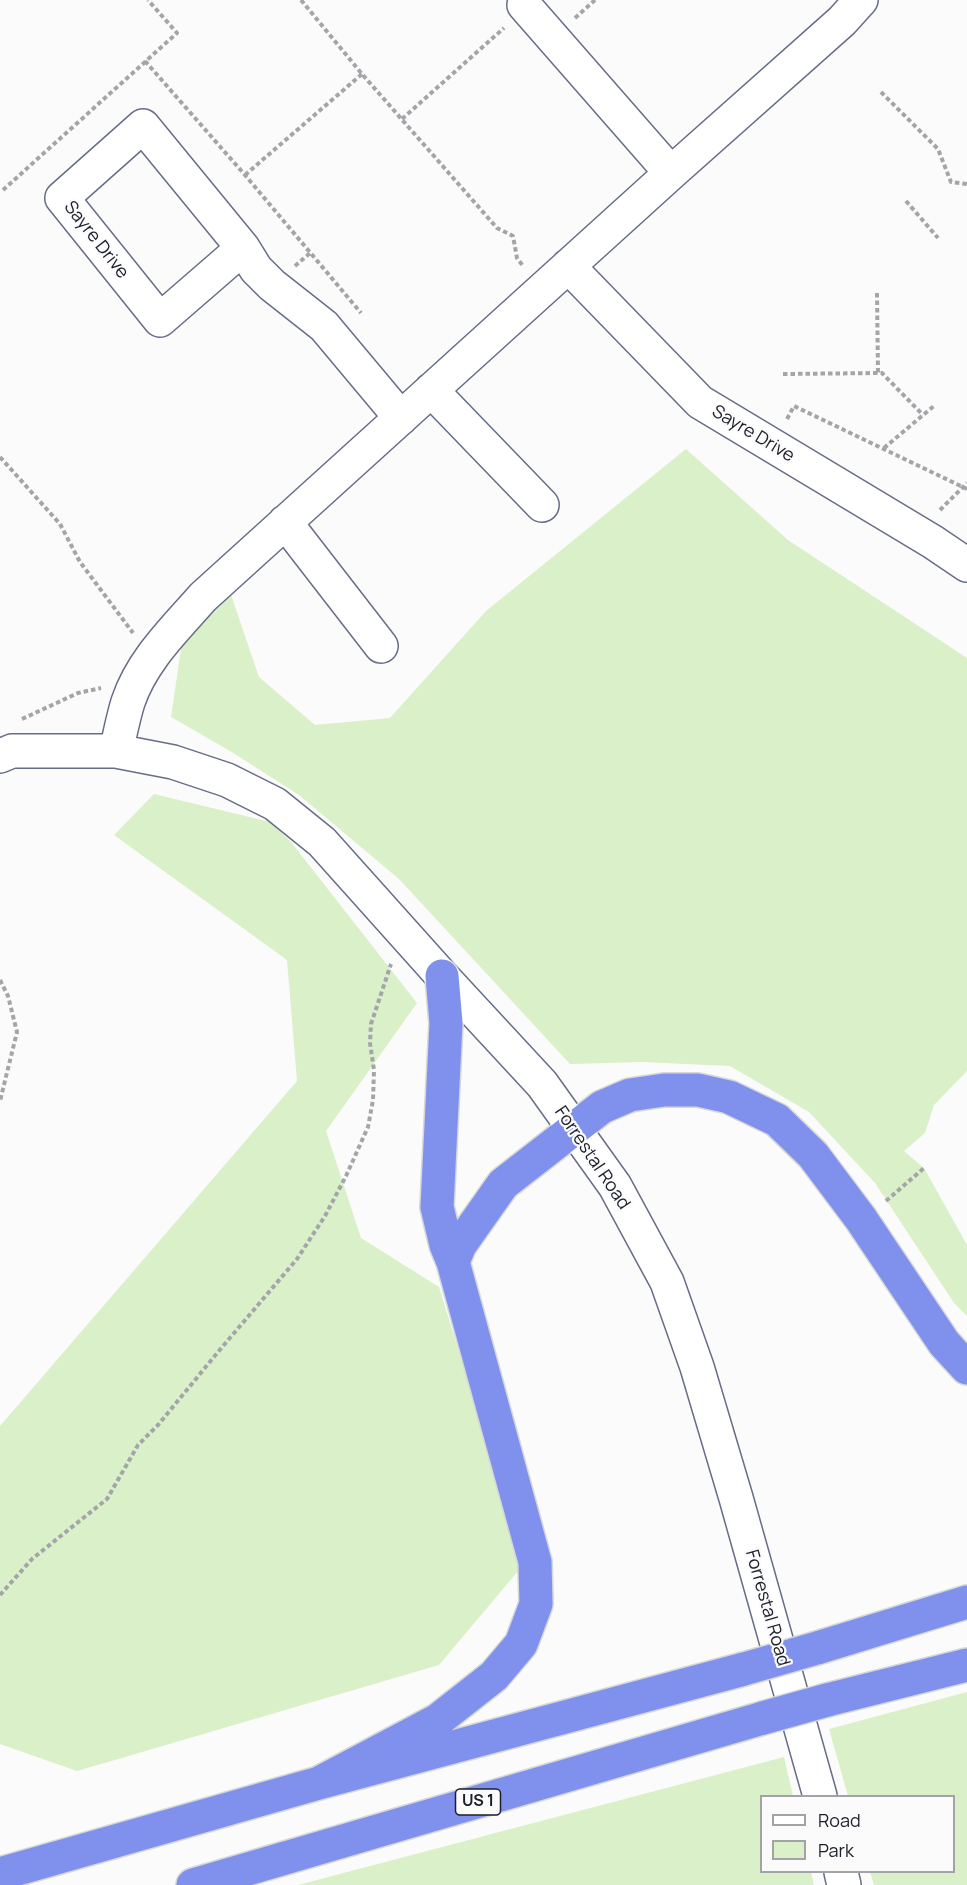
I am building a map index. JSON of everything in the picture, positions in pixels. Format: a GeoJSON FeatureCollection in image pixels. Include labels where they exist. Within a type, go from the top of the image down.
{"type":"FeatureCollection","features":[{"type":"Feature","properties":{"kind":"highway"},"geometry":{"type":"LineString","coordinates":[[319,1783],[438,1720],[494,1676],[521,1644],[536,1604],[535,1562],[437,1207],[446,1023],[442,976]]}},
{"type":"Feature","properties":{"kind":"highway"},"geometry":{"type":"LineString","coordinates":[[453,1262],[460,1245],[503,1184],[602,1107],[630,1095],[664,1090],[698,1090],[729,1097],[777,1120],[813,1155],[861,1219],[944,1343],[967,1368]]}},
{"type":"Feature","properties":{"kind":"highway"},"geometry":{"type":"LineString","coordinates":[[0,1874],[319,1783],[744,1669],[967,1602]]}},
{"type":"Feature","properties":{"kind":"highway","name":"US 1"},"geometry":{"type":"LineString","coordinates":[[193,1885],[763,1718],[967,1665]]}},
{"type":"Feature","properties":{"kind":"street"},"geometry":{"type":"LineString","coordinates":[[0,756],[12,751],[116,751],[129,700],[137,681],[152,657],[202,597],[842,21],[861,0]]}},
{"type":"Feature","properties":{"kind":"street"},"geometry":{"type":"LineString","coordinates":[[521,7],[671,173]]}},
{"type":"Feature","properties":{"kind":"street","name":"Sayre Drive"},"geometry":{"type":"LineString","coordinates":[[243,248],[160,320],[62,198],[143,126],[243,248],[256,269],[272,285],[324,326],[401,418]]}},
{"type":"Feature","properties":{"kind":"street","name":"Sayre Drive"},"geometry":{"type":"LineString","coordinates":[[568,266],[700,402],[923,536],[967,565]]}},
{"type":"Feature","properties":{"kind":"street"},"geometry":{"type":"LineString","coordinates":[[431,390],[542,505]]}},
{"type":"Feature","properties":{"kind":"street"},"geometry":{"type":"LineString","coordinates":[[285,522],[381,646]]}},
{"type":"Feature","properties":{"kind":"street","name":"Forrestal Road"},"geometry":{"type":"LineString","coordinates":[[116,751],[184,765],[227,780],[275,804],[322,842],[542,1084],[615,1186],[667,1282],[697,1367],[819,1795]]}},
{"type":"Feature","properties":{"kind":"path"},"geometry":{"type":"LineString","coordinates":[[3,190],[177,33],[148,0]]}},
{"type":"Feature","properties":{"kind":"path"},"geometry":{"type":"LineString","coordinates":[[301,0],[362,74],[497,228],[513,236],[517,258],[542,290]]}},
{"type":"Feature","properties":{"kind":"path"},"geometry":{"type":"LineString","coordinates":[[402,119],[521,7]]}},
{"type":"Feature","properties":{"kind":"path"},"geometry":{"type":"LineString","coordinates":[[145,61],[245,175],[361,314]]}},
{"type":"Feature","properties":{"kind":"path"},"geometry":{"type":"LineString","coordinates":[[245,175],[362,74]]}},
{"type":"Feature","properties":{"kind":"path"},"geometry":{"type":"LineString","coordinates":[[881,92],[938,149],[951,182],[967,184]]}},
{"type":"Feature","properties":{"kind":"path"},"geometry":{"type":"LineString","coordinates":[[906,201],[938,238]]}},
{"type":"Feature","properties":{"kind":"path"},"geometry":{"type":"LineString","coordinates":[[877,293],[878,373]]}},
{"type":"Feature","properties":{"kind":"path"},"geometry":{"type":"LineString","coordinates":[[783,374],[882,374],[923,415]]}},
{"type":"Feature","properties":{"kind":"path"},"geometry":{"type":"LineString","coordinates":[[782,428],[794,405],[966,486],[939,511]]}},
{"type":"Feature","properties":{"kind":"path"},"geometry":{"type":"LineString","coordinates":[[884,448],[934,405]]}},
{"type":"Feature","properties":{"kind":"path"},"geometry":{"type":"LineString","coordinates":[[0,457],[60,524],[80,562],[152,657]]}},
{"type":"Feature","properties":{"kind":"path"},"geometry":{"type":"LineString","coordinates":[[18,721],[78,693],[108,686]]}},
{"type":"Feature","properties":{"kind":"path"},"geometry":{"type":"LineString","coordinates":[[0,1595],[32,1559],[107,1499],[138,1445],[158,1425],[297,1259],[325,1216],[368,1127],[373,1100],[374,1070],[370,1043],[371,1024],[392,960]]}},
{"type":"Feature","properties":{"kind":"path"},"geometry":{"type":"LineString","coordinates":[[0,980],[8,996],[17,1032],[0,1101]]}},
{"type":"Feature","properties":{"kind":"path"},"geometry":{"type":"LineString","coordinates":[[861,1219],[880,1206],[924,1168]]}},
{"type":"Feature","properties":{"kind":"green space"},"geometry":{"type":"Polygon","coordinates":[[[686,449],[788,540],[967,658],[967,1071],[934,1105],[925,1133],[904,1151],[924,1168],[967,1245],[967,1316],[954,1303],[875,1183],[809,1112],[730,1066],[642,1062],[570,1064],[399,879],[299,795],[171,717],[182,642],[230,592],[259,677],[315,725],[390,718],[486,611],[686,449]]]}},
{"type":"Feature","properties":{"kind":"green space"},"geometry":{"type":"Polygon","coordinates":[[[154,794],[270,822],[291,842],[417,1003],[326,1131],[361,1238],[439,1287],[524,1564],[439,1665],[77,1771],[0,1744],[0,1426],[297,1081],[287,960],[114,835],[154,794]]]}},
{"type":"Feature","properties":{"kind":"green space"},"geometry":{"type":"Polygon","coordinates":[[[967,1692],[967,1885],[874,1885],[870,1873],[955,1873],[955,1795],[848,1795],[829,1729],[967,1692]]]}},
{"type":"Feature","properties":{"kind":"green space"},"geometry":{"type":"Polygon","coordinates":[[[784,1757],[793,1795],[760,1795],[760,1873],[811,1873],[814,1885],[298,1885],[784,1757]]]}}]}
